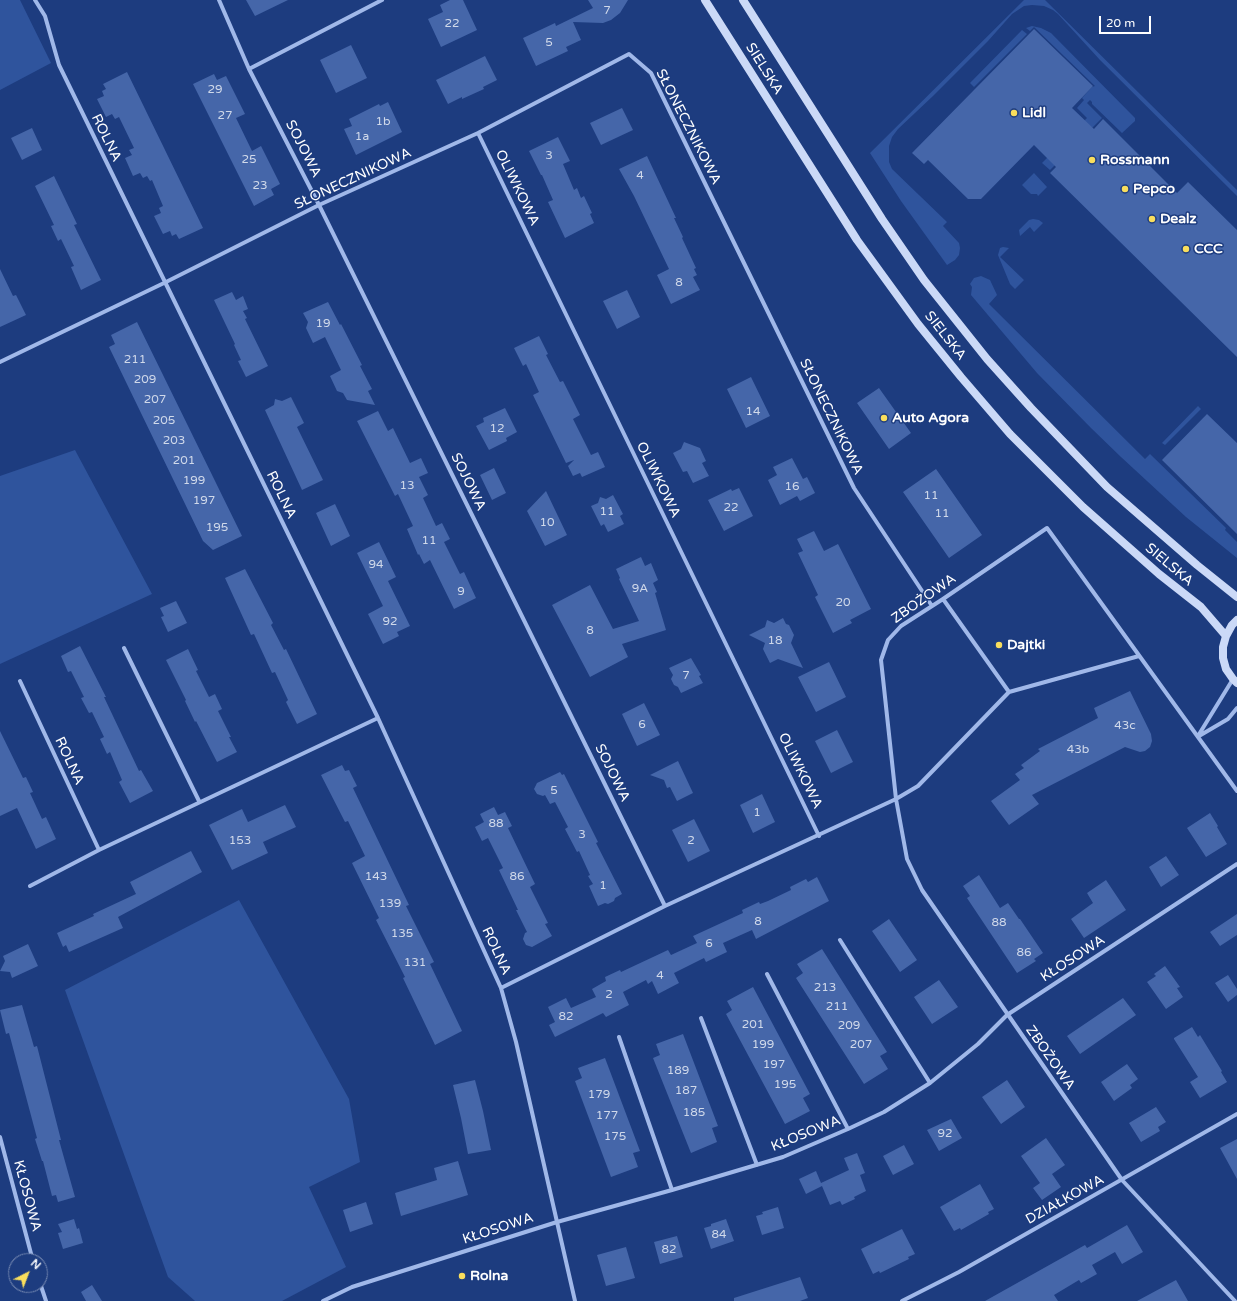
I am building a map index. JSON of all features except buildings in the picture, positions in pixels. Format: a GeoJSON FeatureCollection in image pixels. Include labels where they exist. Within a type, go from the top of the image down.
{"type":"FeatureCollection","features":[{"type":"Feature","properties":{"kind":"main road","name":"SIELSKA"},"geometry":{"type":"LineString","coordinates":[[705,0],[857,240],[918,324],[961,377],[1010,434],[1083,507],[1159,574],[1201,607],[1226,636]]}},
{"type":"Feature","properties":{"kind":"main road","name":"SIELSKA"},"geometry":{"type":"LineString","coordinates":[[743,0],[882,219],[924,280],[987,359],[1031,408],[1107,486],[1197,565],[1237,597]]}},
{"type":"Feature","properties":{"kind":"main road"},"geometry":{"type":"LineString","coordinates":[[1235,681],[1226,669],[1223,658],[1223,647],[1226,636],[1232,624],[1237,620]]}},
{"type":"Feature","properties":{"kind":"street","name":"ROLNA"},"geometry":{"type":"LineString","coordinates":[[35,0],[45,16],[59,65],[164,283],[378,718],[501,988],[516,1042],[575,1301]]}},
{"type":"Feature","properties":{"kind":"street","name":"SOJOWA"},"geometry":{"type":"LineString","coordinates":[[219,0],[249,69],[319,205],[666,906]]}},
{"type":"Feature","properties":{"kind":"street"},"geometry":{"type":"LineString","coordinates":[[249,69],[382,0]]}},
{"type":"Feature","properties":{"kind":"street","name":"SŁONECZNIKOWA"},"geometry":{"type":"LineString","coordinates":[[164,283],[319,205],[478,134],[629,54],[651,73],[854,488],[932,606]]}},
{"type":"Feature","properties":{"kind":"street","name":"OLIWKOWA"},"geometry":{"type":"LineString","coordinates":[[478,134],[819,836]]}},
{"type":"Feature","properties":{"kind":"street"},"geometry":{"type":"LineString","coordinates":[[0,362],[164,283]]}},
{"type":"Feature","properties":{"kind":"street","name":"ZBOŻOWA"},"geometry":{"type":"LineString","coordinates":[[1139,656],[1047,528],[901,626],[888,640],[881,660],[896,799],[907,859],[922,890],[1122,1180],[1235,1301]]}},
{"type":"Feature","properties":{"kind":"street"},"geometry":{"type":"LineString","coordinates":[[943,599],[1009,692]]}},
{"type":"Feature","properties":{"kind":"street"},"geometry":{"type":"LineString","coordinates":[[124,648],[199,802]]}},
{"type":"Feature","properties":{"kind":"street"},"geometry":{"type":"LineString","coordinates":[[501,988],[666,906],[896,799],[918,786],[1009,692],[1139,656],[1237,791]]}},
{"type":"Feature","properties":{"kind":"street","name":"ROLNA"},"geometry":{"type":"LineString","coordinates":[[20,681],[99,850]]}},
{"type":"Feature","properties":{"kind":"street"},"geometry":{"type":"LineString","coordinates":[[1198,736],[1235,681]]}},
{"type":"Feature","properties":{"kind":"street"},"geometry":{"type":"LineString","coordinates":[[1198,736],[1228,719],[1237,708]]}},
{"type":"Feature","properties":{"kind":"street"},"geometry":{"type":"LineString","coordinates":[[30,886],[99,850],[378,718]]}},
{"type":"Feature","properties":{"kind":"street","name":"KŁOSOWA"},"geometry":{"type":"LineString","coordinates":[[323,1301],[352,1287],[558,1222],[783,1157],[884,1112],[930,1083],[978,1044],[1007,1015],[1237,864]]}},
{"type":"Feature","properties":{"kind":"street"},"geometry":{"type":"LineString","coordinates":[[840,940],[930,1083]]}},
{"type":"Feature","properties":{"kind":"street"},"geometry":{"type":"LineString","coordinates":[[767,974],[848,1129]]}},
{"type":"Feature","properties":{"kind":"street"},"geometry":{"type":"LineString","coordinates":[[701,1018],[757,1165]]}},
{"type":"Feature","properties":{"kind":"street"},"geometry":{"type":"LineString","coordinates":[[619,1037],[672,1190]]}},
{"type":"Feature","properties":{"kind":"street","name":"DZIAŁKOWA"},"geometry":{"type":"LineString","coordinates":[[902,1301],[959,1272],[1237,1114]]}},
{"type":"Feature","properties":{"kind":"street","name":"KŁOSOWA"},"geometry":{"type":"LineString","coordinates":[[0,1137],[31,1253]]}},
{"type":"Feature","properties":{"kind":"shaded area"},"geometry":{"type":"Polygon","coordinates":[[[0,0],[20,0],[51,63],[0,90],[0,0]]]}},
{"type":"Feature","properties":{"kind":"shaded area"},"geometry":{"type":"Polygon","coordinates":[[[1024,0],[1045,0],[1237,190],[1237,196],[1100,60],[1058,14],[1044,6],[1024,6],[1012,14],[988,41],[898,129],[892,137],[889,146],[889,162],[892,169],[947,222],[943,226],[959,243],[959,255],[955,260],[947,265],[901,201],[870,153],[1024,0]]]}},
{"type":"Feature","properties":{"kind":"shaded area"},"geometry":{"type":"Polygon","coordinates":[[[1032,26],[1041,28],[1051,33],[1135,118],[1135,121],[1122,133],[1092,104],[1090,100],[1087,103],[1102,118],[1050,170],[1042,163],[1087,118],[1077,108],[1084,100],[1082,98],[1092,87],[1095,86],[1034,27],[1030,31],[1026,28],[1032,26]]]}},
{"type":"Feature","properties":{"kind":"shaded area"},"geometry":{"type":"Polygon","coordinates":[[[1022,30],[1027,34],[974,87],[970,83],[1022,30]]]}},
{"type":"Feature","properties":{"kind":"shaded area"},"geometry":{"type":"Polygon","coordinates":[[[1034,173],[1047,187],[1038,196],[1037,194],[1031,194],[1022,185],[1034,173]]]}},
{"type":"Feature","properties":{"kind":"shaded area"},"geometry":{"type":"Polygon","coordinates":[[[1029,220],[1039,220],[1043,223],[1034,232],[1030,227],[1020,236],[1019,230],[1029,220]]]}},
{"type":"Feature","properties":{"kind":"shaded area"},"geometry":{"type":"Polygon","coordinates":[[[1000,248],[1009,248],[1000,257],[1024,280],[1015,289],[1010,284],[998,255],[1000,248]]]}},
{"type":"Feature","properties":{"kind":"shaded area"},"geometry":{"type":"Polygon","coordinates":[[[981,276],[990,280],[997,295],[989,304],[1145,459],[1150,454],[1226,528],[1225,530],[1237,542],[1237,558],[1186,517],[1121,457],[1037,373],[971,295],[972,287],[970,284],[974,278],[981,276]]]}},
{"type":"Feature","properties":{"kind":"shaded area"},"geometry":{"type":"Polygon","coordinates":[[[1198,406],[1201,409],[1165,445],[1162,443],[1198,406]]]}},
{"type":"Feature","properties":{"kind":"shaded area"},"geometry":{"type":"Polygon","coordinates":[[[75,450],[152,594],[0,664],[0,476],[75,450]]]}},
{"type":"Feature","properties":{"kind":"shaded area"},"geometry":{"type":"Polygon","coordinates":[[[239,900],[349,1099],[360,1162],[309,1187],[346,1267],[282,1301],[195,1301],[168,1277],[65,990],[239,900]]]}},
{"type":"Feature","properties":{"kind":"place","name":"Lidl"},"geometry":{"type":"Point","coordinates":[1014,113]}},
{"type":"Feature","properties":{"kind":"place","name":"Rossmann"},"geometry":{"type":"Point","coordinates":[1092,160]}},
{"type":"Feature","properties":{"kind":"place","name":"Pepco"},"geometry":{"type":"Point","coordinates":[1125,189]}},
{"type":"Feature","properties":{"kind":"place","name":"Dealz"},"geometry":{"type":"Point","coordinates":[1152,219]}},
{"type":"Feature","properties":{"kind":"place","name":"CCC"},"geometry":{"type":"Point","coordinates":[1186,249]}},
{"type":"Feature","properties":{"kind":"place","name":"Auto Agora"},"geometry":{"type":"Point","coordinates":[884,418]}},
{"type":"Feature","properties":{"kind":"place","name":"Dajtki"},"geometry":{"type":"Point","coordinates":[999,645]}},
{"type":"Feature","properties":{"kind":"place","name":"Rolna"},"geometry":{"type":"Point","coordinates":[462,1276]}}]}
